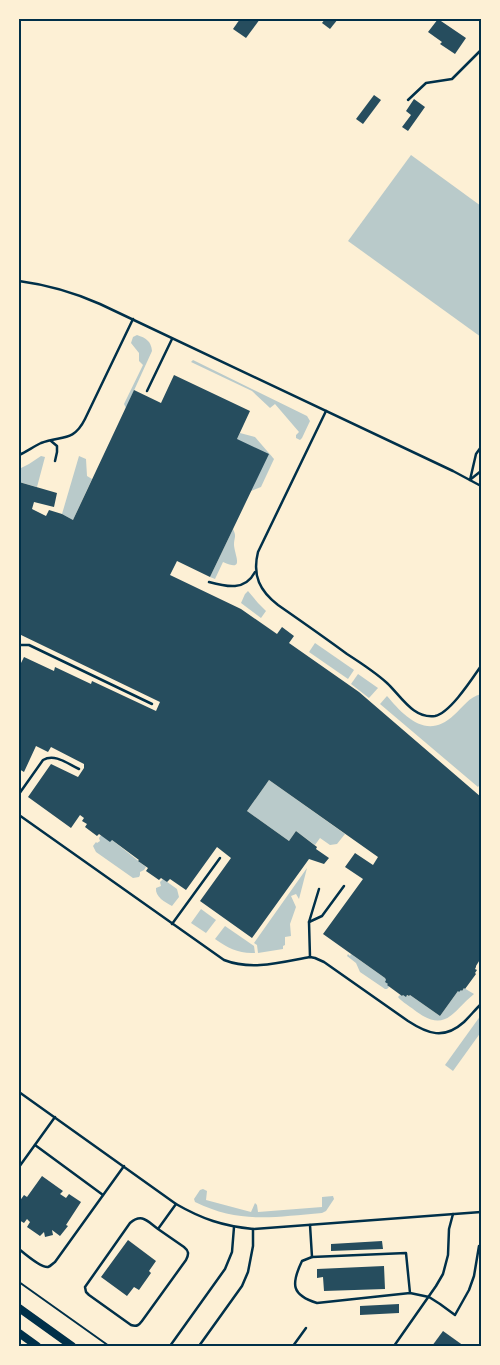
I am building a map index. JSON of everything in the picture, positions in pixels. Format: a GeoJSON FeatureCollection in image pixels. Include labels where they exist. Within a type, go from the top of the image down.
{"type":"FeatureCollection","features":[{"type":"Feature","properties":{"kind":"main road"},"geometry":{"type":"LineString","coordinates":[[19,1308],[72,1346]]}},
{"type":"Feature","properties":{"kind":"main road"},"geometry":{"type":"LineString","coordinates":[[19,1333],[38,1346]]}},
{"type":"Feature","properties":{"kind":"lane"},"geometry":{"type":"LineString","coordinates":[[408,100],[426,83],[452,79],[481,50]]}},
{"type":"Feature","properties":{"kind":"lane"},"geometry":{"type":"LineString","coordinates":[[19,281],[52,286],[74,293],[481,486]]}},
{"type":"Feature","properties":{"kind":"lane"},"geometry":{"type":"LineString","coordinates":[[19,455],[40,443],[74,434],[83,424],[132,319]]}},
{"type":"Feature","properties":{"kind":"lane"},"geometry":{"type":"LineString","coordinates":[[147,391],[172,338]]}},
{"type":"Feature","properties":{"kind":"lane"},"geometry":{"type":"LineString","coordinates":[[326,411],[258,552],[256,570],[260,586],[270,599],[378,676],[418,714],[423,716],[434,716],[450,706],[481,666]]}},
{"type":"Feature","properties":{"kind":"lane"},"geometry":{"type":"LineString","coordinates":[[50,440],[57,446],[55,461]]}},
{"type":"Feature","properties":{"kind":"lane"},"geometry":{"type":"LineString","coordinates":[[470,480],[476,454],[481,447]]}},
{"type":"Feature","properties":{"kind":"lane"},"geometry":{"type":"LineString","coordinates":[[470,480],[481,471]]}},
{"type":"Feature","properties":{"kind":"lane"},"geometry":{"type":"LineString","coordinates":[[210,582],[235,587],[246,583],[252,578],[256,570]]}},
{"type":"Feature","properties":{"kind":"lane"},"geometry":{"type":"LineString","coordinates":[[19,645],[29,645],[152,704]]}},
{"type":"Feature","properties":{"kind":"lane"},"geometry":{"type":"LineString","coordinates":[[477,672],[481,674]]}},
{"type":"Feature","properties":{"kind":"lane"},"geometry":{"type":"LineString","coordinates":[[19,794],[43,760],[47,758],[56,758],[79,769]]}},
{"type":"Feature","properties":{"kind":"lane"},"geometry":{"type":"LineString","coordinates":[[19,815],[216,956],[233,964],[252,966],[310,957],[316,958],[421,1030],[430,1032],[440,1033],[456,1028],[481,1004]]}},
{"type":"Feature","properties":{"kind":"lane"},"geometry":{"type":"LineString","coordinates":[[172,924],[220,858]]}},
{"type":"Feature","properties":{"kind":"lane"},"geometry":{"type":"LineString","coordinates":[[309,922],[322,916],[344,886]]}},
{"type":"Feature","properties":{"kind":"lane"},"geometry":{"type":"LineString","coordinates":[[310,957],[309,922],[319,889]]}},
{"type":"Feature","properties":{"kind":"lane"},"geometry":{"type":"LineString","coordinates":[[19,1092],[176,1204],[197,1215],[234,1227],[253,1229],[481,1212]]}},
{"type":"Feature","properties":{"kind":"lane"},"geometry":{"type":"LineString","coordinates":[[19,1168],[54,1117]]}},
{"type":"Feature","properties":{"kind":"lane"},"geometry":{"type":"LineString","coordinates":[[35,1145],[103,1195]]}},
{"type":"Feature","properties":{"kind":"lane"},"geometry":{"type":"LineString","coordinates":[[19,1249],[41,1265],[45,1267],[50,1266],[55,1262],[124,1166]]}},
{"type":"Feature","properties":{"kind":"lane"},"geometry":{"type":"LineString","coordinates":[[158,1228],[176,1204]]}},
{"type":"Feature","properties":{"kind":"lane"},"geometry":{"type":"LineString","coordinates":[[394,1346],[436,1286],[446,1264],[449,1229],[453,1214]]}},
{"type":"Feature","properties":{"kind":"lane"},"geometry":{"type":"LineString","coordinates":[[139,1217],[144,1218],[158,1228],[184,1247],[188,1254],[186,1260],[139,1325],[131,1325],[89,1296],[85,1287],[130,1223],[139,1217]]}},
{"type":"Feature","properties":{"kind":"lane"},"geometry":{"type":"LineString","coordinates":[[310,1225],[312,1257]]}},
{"type":"Feature","properties":{"kind":"lane"},"geometry":{"type":"LineString","coordinates":[[170,1346],[226,1269],[232,1252],[234,1227]]}},
{"type":"Feature","properties":{"kind":"lane"},"geometry":{"type":"LineString","coordinates":[[199,1346],[242,1286],[248,1272],[253,1246],[253,1229]]}},
{"type":"Feature","properties":{"kind":"lane"},"geometry":{"type":"LineString","coordinates":[[410,1293],[406,1253],[312,1257],[302,1261],[295,1284],[297,1292],[307,1300],[318,1303],[410,1293],[428,1297],[455,1315],[469,1290],[474,1276],[479,1246]]}},
{"type":"Feature","properties":{"kind":"lane"},"geometry":{"type":"LineString","coordinates":[[293,1346],[306,1328]]}},
{"type":"Feature","properties":{"kind":"path"},"geometry":{"type":"LineString","coordinates":[[19,1282],[109,1346]]}},
{"type":"Feature","properties":{"kind":"shaded area"},"geometry":{"type":"Polygon","coordinates":[[[411,155],[481,206],[481,337],[348,241],[411,155]]]}},
{"type":"Feature","properties":{"kind":"shaded area"},"geometry":{"type":"Polygon","coordinates":[[[137,335],[148,340],[152,351],[126,408],[124,404],[143,365],[139,361],[139,353],[131,343],[133,337],[137,335]]]}},
{"type":"Feature","properties":{"kind":"shaded area"},"geometry":{"type":"Polygon","coordinates":[[[193,360],[307,416],[310,421],[302,438],[300,440],[296,438],[299,432],[275,404],[270,408],[252,391],[191,362],[193,360]]]}},
{"type":"Feature","properties":{"kind":"shaded area"},"geometry":{"type":"Polygon","coordinates":[[[240,433],[255,437],[274,459],[261,487],[251,491],[237,439],[240,433]]]}},
{"type":"Feature","properties":{"kind":"shaded area"},"geometry":{"type":"Polygon","coordinates":[[[41,456],[45,457],[37,487],[19,482],[19,469],[41,456]]]}},
{"type":"Feature","properties":{"kind":"shaded area"},"geometry":{"type":"Polygon","coordinates":[[[79,456],[86,459],[87,476],[92,479],[73,520],[62,514],[79,456]]]}},
{"type":"Feature","properties":{"kind":"shaded area"},"geometry":{"type":"Polygon","coordinates":[[[233,529],[237,562],[234,565],[230,565],[223,562],[215,579],[210,577],[233,529]]]}},
{"type":"Feature","properties":{"kind":"shaded area"},"geometry":{"type":"Polygon","coordinates":[[[248,591],[266,611],[261,618],[241,603],[248,591]]]}},
{"type":"Feature","properties":{"kind":"shaded area"},"geometry":{"type":"Polygon","coordinates":[[[315,643],[354,670],[348,679],[309,652],[315,643]]]}},
{"type":"Feature","properties":{"kind":"shaded area"},"geometry":{"type":"Polygon","coordinates":[[[358,674],[378,688],[369,698],[351,684],[358,674]]]}},
{"type":"Feature","properties":{"kind":"shaded area"},"geometry":{"type":"Polygon","coordinates":[[[481,694],[481,783],[478,787],[380,704],[387,696],[401,711],[417,723],[425,726],[435,726],[444,722],[470,700],[481,694]]]}},
{"type":"Feature","properties":{"kind":"shaded area"},"geometry":{"type":"Polygon","coordinates":[[[269,780],[345,834],[337,844],[330,845],[320,838],[315,845],[296,831],[289,841],[247,811],[269,780]]]}},
{"type":"Feature","properties":{"kind":"shaded area"},"geometry":{"type":"Polygon","coordinates":[[[101,835],[112,840],[146,867],[140,872],[139,877],[133,878],[96,852],[93,846],[96,842],[100,841],[101,835]]]}},
{"type":"Feature","properties":{"kind":"shaded area"},"geometry":{"type":"Polygon","coordinates":[[[307,868],[299,899],[296,894],[291,896],[296,907],[290,924],[291,936],[285,937],[283,949],[258,953],[257,945],[254,943],[307,868]]]}},
{"type":"Feature","properties":{"kind":"shaded area"},"geometry":{"type":"Polygon","coordinates":[[[163,879],[177,889],[179,897],[172,906],[161,899],[156,891],[156,888],[161,886],[160,882],[163,879]]]}},
{"type":"Feature","properties":{"kind":"shaded area"},"geometry":{"type":"Polygon","coordinates":[[[201,909],[216,920],[206,933],[191,923],[201,909]]]}},
{"type":"Feature","properties":{"kind":"shaded area"},"geometry":{"type":"Polygon","coordinates":[[[225,926],[254,946],[255,953],[234,950],[215,939],[225,926]]]}},
{"type":"Feature","properties":{"kind":"shaded area"},"geometry":{"type":"Polygon","coordinates":[[[348,954],[350,956],[351,954],[385,978],[389,987],[385,989],[360,972],[356,963],[347,956],[348,954]]]}},
{"type":"Feature","properties":{"kind":"shaded area"},"geometry":{"type":"Polygon","coordinates":[[[464,988],[474,994],[454,1013],[442,1020],[427,1018],[398,997],[400,995],[410,995],[440,1016],[458,991],[462,991],[464,988]]]}},
{"type":"Feature","properties":{"kind":"shaded area"},"geometry":{"type":"Polygon","coordinates":[[[481,1015],[481,1032],[453,1071],[445,1065],[481,1015]]]}},
{"type":"Feature","properties":{"kind":"shaded area"},"geometry":{"type":"Polygon","coordinates":[[[200,1190],[207,1191],[206,1200],[251,1212],[255,1203],[258,1212],[322,1207],[322,1197],[333,1196],[334,1199],[326,1211],[322,1213],[272,1217],[242,1216],[227,1214],[195,1202],[194,1199],[200,1190]]]}},
{"type":"Feature","properties":{"kind":"building"},"geometry":{"type":"Polygon","coordinates":[[[240,19],[260,19],[246,38],[233,29],[240,19]]]}},
{"type":"Feature","properties":{"kind":"building"},"geometry":{"type":"Polygon","coordinates":[[[325,19],[338,19],[330,29],[322,23],[325,19]]]}},
{"type":"Feature","properties":{"kind":"building"},"geometry":{"type":"Polygon","coordinates":[[[438,19],[466,38],[455,54],[440,44],[442,42],[428,32],[438,19]]]}},
{"type":"Feature","properties":{"kind":"building"},"geometry":{"type":"Polygon","coordinates":[[[374,95],[381,100],[363,124],[356,119],[374,95]]]}},
{"type":"Feature","properties":{"kind":"building"},"geometry":{"type":"Polygon","coordinates":[[[414,99],[425,107],[408,131],[402,127],[411,115],[406,111],[414,99]]]}},
{"type":"Feature","properties":{"kind":"building"},"geometry":{"type":"Polygon","coordinates":[[[174,375],[250,411],[237,439],[269,454],[210,577],[177,561],[170,575],[241,609],[277,634],[282,627],[294,636],[289,643],[359,692],[481,797],[481,958],[475,969],[477,970],[476,974],[465,989],[458,991],[440,1016],[410,995],[402,996],[387,985],[385,978],[323,934],[363,879],[345,867],[355,853],[373,865],[378,857],[269,780],[247,811],[289,841],[296,831],[329,858],[324,864],[309,859],[252,938],[200,901],[231,858],[217,847],[186,890],[170,879],[167,882],[161,878],[159,880],[146,871],[148,868],[112,840],[110,842],[99,834],[97,836],[85,827],[87,824],[82,821],[84,818],[80,815],[71,828],[28,797],[51,764],[78,777],[84,768],[84,764],[51,747],[48,752],[36,746],[24,772],[19,769],[19,667],[24,657],[54,671],[55,667],[91,684],[92,681],[156,711],[160,702],[19,634],[19,482],[57,493],[54,507],[34,502],[32,509],[46,516],[49,510],[73,520],[134,390],[161,403],[174,375]]]}},
{"type":"Feature","properties":{"kind":"building"},"geometry":{"type":"Polygon","coordinates":[[[42,1176],[63,1191],[60,1194],[66,1198],[69,1194],[81,1202],[66,1225],[68,1226],[60,1236],[52,1230],[53,1235],[45,1237],[44,1232],[40,1236],[27,1227],[30,1222],[27,1219],[24,1223],[19,1220],[19,1202],[24,1195],[27,1197],[42,1176]]]}},
{"type":"Feature","properties":{"kind":"building"},"geometry":{"type":"Polygon","coordinates":[[[128,1240],[156,1261],[149,1271],[151,1273],[139,1290],[134,1287],[127,1296],[101,1277],[128,1240]]]}},
{"type":"Feature","properties":{"kind":"building"},"geometry":{"type":"Polygon","coordinates":[[[382,1241],[383,1249],[331,1251],[331,1244],[382,1241]]]}},
{"type":"Feature","properties":{"kind":"building"},"geometry":{"type":"Polygon","coordinates":[[[384,1266],[385,1289],[324,1291],[323,1277],[317,1278],[317,1269],[384,1266]]]}},
{"type":"Feature","properties":{"kind":"building"},"geometry":{"type":"Polygon","coordinates":[[[399,1304],[399,1313],[360,1315],[360,1306],[399,1304]]]}},
{"type":"Feature","properties":{"kind":"building"},"geometry":{"type":"Polygon","coordinates":[[[443,1331],[464,1346],[432,1346],[443,1331]]]}}]}
